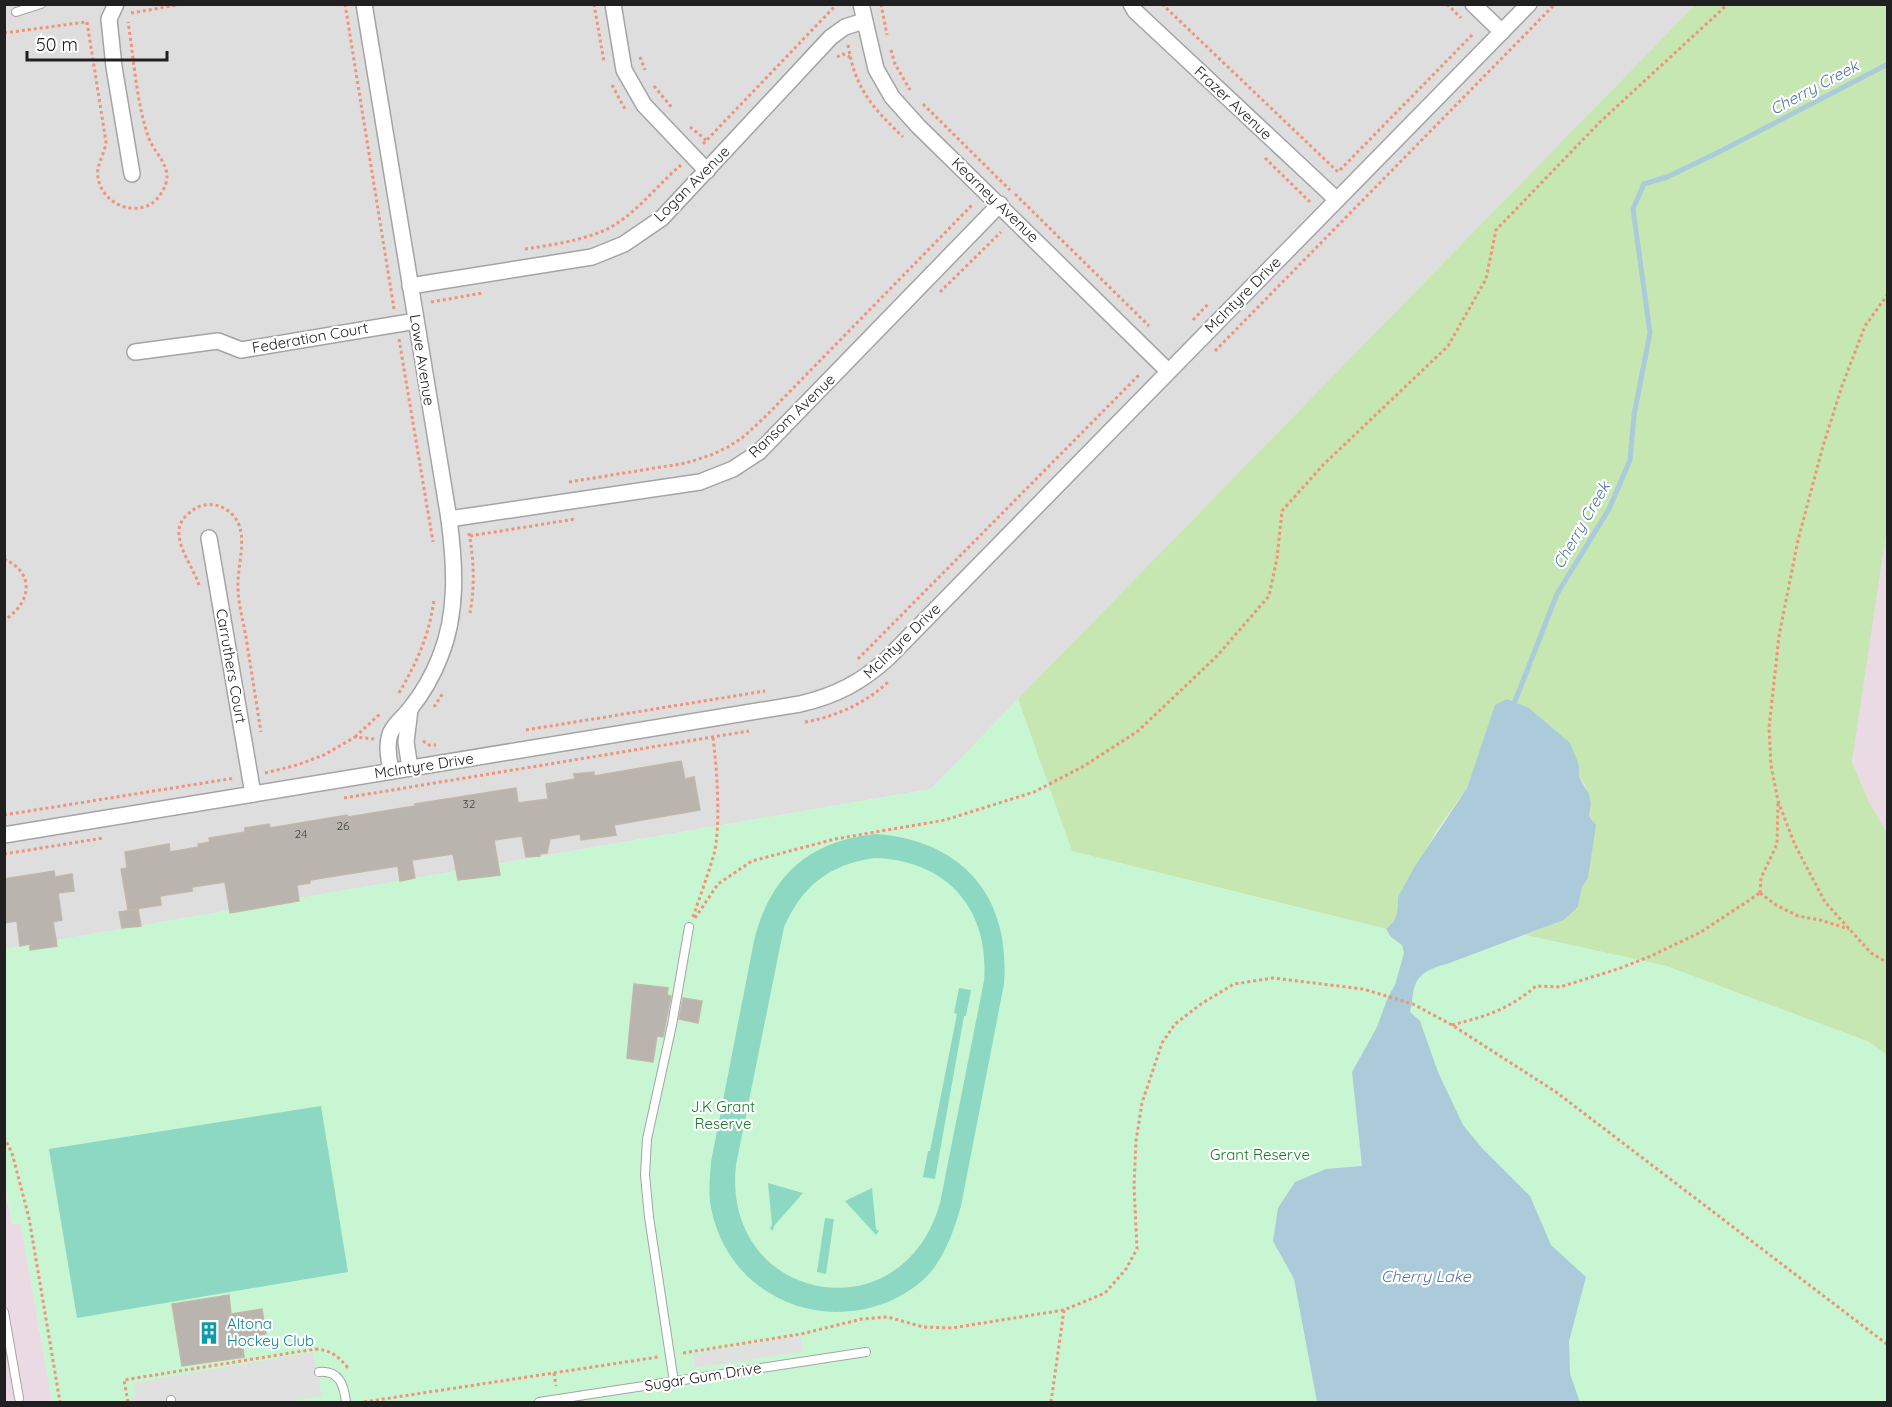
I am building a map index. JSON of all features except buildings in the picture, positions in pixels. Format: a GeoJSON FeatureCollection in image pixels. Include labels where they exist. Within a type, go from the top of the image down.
{"type":"FeatureCollection","features":[{"type":"Feature","properties":{"kind":"street"},"geometry":{"type":"LineString","coordinates":[[116,4],[109,19],[114,67],[132,174]]}},
{"type":"Feature","properties":{"kind":"street","name":"Lowe Avenue"},"geometry":{"type":"LineString","coordinates":[[363,4],[448,519],[454,573],[451,617],[440,657],[411,709],[395,725],[388,744]]}},
{"type":"Feature","properties":{"kind":"street"},"geometry":{"type":"LineString","coordinates":[[613,4],[624,70],[644,105],[707,171]]}},
{"type":"Feature","properties":{"kind":"street","name":"Kearney Avenue"},"geometry":{"type":"LineString","coordinates":[[861,4],[876,69],[892,97],[918,126],[1168,371]]}},
{"type":"Feature","properties":{"kind":"street","name":"Frazer Avenue"},"geometry":{"type":"LineString","coordinates":[[1131,4],[1135,11],[1337,200]]}},
{"type":"Feature","properties":{"kind":"street"},"geometry":{"type":"LineString","coordinates":[[1473,4],[1502,32]]}},
{"type":"Feature","properties":{"kind":"street","name":"McIntyre Drive"},"geometry":{"type":"LineString","coordinates":[[4,835],[817,700],[831,696],[860,681],[888,658],[1528,4]]}},
{"type":"Feature","properties":{"kind":"street","name":"Logan Avenue"},"geometry":{"type":"LineString","coordinates":[[410,286],[592,257],[624,244],[662,218],[831,37],[845,27],[864,21]]}},
{"type":"Feature","properties":{"kind":"street","name":"Ransom Avenue"},"geometry":{"type":"LineString","coordinates":[[448,519],[700,482],[733,469],[759,452],[1000,204]]}},
{"type":"Feature","properties":{"kind":"street","name":"Federation Court"},"geometry":{"type":"LineString","coordinates":[[135,352],[218,341],[241,350],[416,321]]}},
{"type":"Feature","properties":{"kind":"street","name":"Carruthers Court"},"geometry":{"type":"LineString","coordinates":[[209,538],[253,794]]}},
{"type":"Feature","properties":{"kind":"street","name":"Lowe Avenue"},"geometry":{"type":"LineString","coordinates":[[410,768],[406,742],[411,709]]}},
{"type":"Feature","properties":{"kind":"street"},"geometry":{"type":"LineString","coordinates":[[388,744],[391,771]]}},
{"type":"Feature","properties":{"kind":"lane"},"geometry":{"type":"LineString","coordinates":[[16,12],[41,4]]}},
{"type":"Feature","properties":{"kind":"lane"},"geometry":{"type":"LineString","coordinates":[[674,1382],[645,1175],[647,1139],[672,1025],[689,927]]}},
{"type":"Feature","properties":{"kind":"lane"},"geometry":{"type":"LineString","coordinates":[[4,1312],[19,1398]]}},
{"type":"Feature","properties":{"kind":"lane","name":"Sugar Gum Drive"},"geometry":{"type":"LineString","coordinates":[[539,1402],[866,1352]]}},
{"type":"Feature","properties":{"kind":"lane"},"geometry":{"type":"LineString","coordinates":[[319,1372],[330,1372],[341,1381],[346,1402]]}},
{"type":"Feature","properties":{"kind":"path"},"geometry":{"type":"LineString","coordinates":[[345,4],[433,544]]}},
{"type":"Feature","properties":{"kind":"path"},"geometry":{"type":"LineString","coordinates":[[525,249],[586,237],[605,230],[630,213],[692,155],[837,4]]}},
{"type":"Feature","properties":{"kind":"path"},"geometry":{"type":"LineString","coordinates":[[881,4],[887,36]]}},
{"type":"Feature","properties":{"kind":"path"},"geometry":{"type":"LineString","coordinates":[[1162,4],[1338,172],[1489,19]]}},
{"type":"Feature","properties":{"kind":"path"},"geometry":{"type":"LineString","coordinates":[[1215,351],[1555,4]]}},
{"type":"Feature","properties":{"kind":"path"},"geometry":{"type":"LineString","coordinates":[[689,927],[718,884],[752,861],[835,839],[945,820],[1034,792],[1084,766],[1138,731],[1216,657],[1269,596],[1277,558],[1282,511],[1323,465],[1448,346],[1486,279],[1496,230],[1600,122],[1728,4]]}},
{"type":"Feature","properties":{"kind":"path"},"geometry":{"type":"LineString","coordinates":[[4,33],[109,19]]}},
{"type":"Feature","properties":{"kind":"path"},"geometry":{"type":"LineString","coordinates":[[889,46],[896,64],[917,98],[1152,329]]}},
{"type":"Feature","properties":{"kind":"path"},"geometry":{"type":"LineString","coordinates":[[640,56],[648,76]]}},
{"type":"Feature","properties":{"kind":"path"},"geometry":{"type":"LineString","coordinates":[[652,84],[675,111]]}},
{"type":"Feature","properties":{"kind":"path"},"geometry":{"type":"LineString","coordinates":[[683,121],[706,140]]}},
{"type":"Feature","properties":{"kind":"path"},"geometry":{"type":"LineString","coordinates":[[1304,208],[1323,189]]}},
{"type":"Feature","properties":{"kind":"path"},"geometry":{"type":"LineString","coordinates":[[567,483],[686,463],[728,447],[742,438],[973,204]]}},
{"type":"Feature","properties":{"kind":"path"},"geometry":{"type":"LineString","coordinates":[[938,294],[1001,232]]}},
{"type":"Feature","properties":{"kind":"path"},"geometry":{"type":"LineString","coordinates":[[1887,294],[1865,326],[1842,386],[1823,446],[1798,540],[1779,636],[1769,728],[1771,765],[1778,801],[1796,845],[1825,902],[1871,953],[1887,963]]}},
{"type":"Feature","properties":{"kind":"path"},"geometry":{"type":"LineString","coordinates":[[1185,328],[1210,303]]}},
{"type":"Feature","properties":{"kind":"path"},"geometry":{"type":"LineString","coordinates":[[857,660],[1156,358]]}},
{"type":"Feature","properties":{"kind":"path"},"geometry":{"type":"LineString","coordinates":[[470,536],[584,518]]}},
{"type":"Feature","properties":{"kind":"path"},"geometry":{"type":"LineString","coordinates":[[4,559],[14,563],[24,578],[27,590],[24,602],[16,612],[4,620]]}},
{"type":"Feature","properties":{"kind":"path"},"geometry":{"type":"LineString","coordinates":[[397,696],[416,664],[426,638],[435,590]]}},
{"type":"Feature","properties":{"kind":"path"},"geometry":{"type":"LineString","coordinates":[[804,722],[838,713],[860,702],[891,679]]}},
{"type":"Feature","properties":{"kind":"path"},"geometry":{"type":"LineString","coordinates":[[519,731],[771,690]]}},
{"type":"Feature","properties":{"kind":"path"},"geometry":{"type":"LineString","coordinates":[[4,815],[250,776],[297,765],[324,755],[355,737],[383,712]]}},
{"type":"Feature","properties":{"kind":"path"},"geometry":{"type":"LineString","coordinates":[[689,927],[717,839],[716,778],[710,719]]}},
{"type":"Feature","properties":{"kind":"path"},"geometry":{"type":"LineString","coordinates":[[334,800],[759,730]]}},
{"type":"Feature","properties":{"kind":"path"},"geometry":{"type":"LineString","coordinates":[[406,742],[413,736],[421,734],[424,742],[429,745],[444,744]]}},
{"type":"Feature","properties":{"kind":"path"},"geometry":{"type":"LineString","coordinates":[[355,737],[381,740],[388,744]]}},
{"type":"Feature","properties":{"kind":"path"},"geometry":{"type":"LineString","coordinates":[[1760,893],[1761,878],[1777,844],[1778,801]]}},
{"type":"Feature","properties":{"kind":"path"},"geometry":{"type":"LineString","coordinates":[[4,854],[111,836]]}},
{"type":"Feature","properties":{"kind":"path"},"geometry":{"type":"LineString","coordinates":[[1760,893],[1776,905],[1798,916],[1849,929]]}},
{"type":"Feature","properties":{"kind":"path"},"geometry":{"type":"LineString","coordinates":[[1452,1025],[1498,1011],[1517,1002],[1536,986],[1560,987],[1652,956],[1701,932],[1760,893]]}},
{"type":"Feature","properties":{"kind":"path"},"geometry":{"type":"LineString","coordinates":[[364,1402],[801,1334],[861,1318],[888,1317],[923,1327],[952,1328],[1064,1310],[1105,1293],[1126,1269],[1137,1250],[1134,1186],[1136,1141],[1142,1103],[1162,1043],[1175,1024],[1201,1004],[1234,984],[1273,978],[1363,989],[1413,1004],[1452,1025],[1556,1092],[1887,1345]]}},
{"type":"Feature","properties":{"kind":"path"},"geometry":{"type":"LineString","coordinates":[[4,1137],[12,1153],[29,1218],[60,1402]]}},
{"type":"Feature","properties":{"kind":"path"},"geometry":{"type":"LineString","coordinates":[[1051,1402],[1064,1310]]}},
{"type":"Feature","properties":{"kind":"path"},"geometry":{"type":"LineString","coordinates":[[128,1402],[124,1380],[315,1349],[327,1350],[339,1357],[350,1370]]}},
{"type":"Feature","properties":{"kind":"shaded area"},"geometry":{"type":"Polygon","coordinates":[[[5,5],[1695,5],[931,789],[5,949],[5,5]]]}},
{"type":"Feature","properties":{"kind":"shaded area"},"geometry":{"type":"Polygon","coordinates":[[[1887,519],[1887,833],[1869,802],[1852,762],[1887,519]]]}},
{"type":"Feature","properties":{"kind":"shaded area"},"geometry":{"type":"Polygon","coordinates":[[[4,1186],[12,1224],[21,1223],[52,1402],[5,1402],[4,1186]]]}},
{"type":"Feature","properties":{"kind":"shaded area"},"geometry":{"type":"Polygon","coordinates":[[[801,1336],[803,1351],[695,1368],[693,1354],[801,1336]]]}},
{"type":"Feature","properties":{"kind":"shaded area"},"geometry":{"type":"Polygon","coordinates":[[[313,1352],[322,1396],[286,1402],[133,1402],[132,1397],[136,1396],[133,1383],[313,1352]]]}},
{"type":"Feature","properties":{"kind":"green space"},"geometry":{"type":"Polygon","coordinates":[[[1695,5],[1887,5],[1888,519],[1852,762],[1869,802],[1887,833],[1887,1055],[1869,1042],[1666,966],[1525,935],[1564,920],[1578,907],[1582,887],[1588,878],[1593,820],[1589,816],[1591,804],[1585,785],[1579,777],[1579,764],[1529,708],[1477,759],[1467,788],[1438,829],[1398,897],[1394,921],[1386,929],[1071,851],[1018,699],[1695,5]]]}},
{"type":"Feature","properties":{"kind":"green space"},"geometry":{"type":"Polygon","coordinates":[[[1018,699],[1072,851],[1386,929],[1391,937],[1402,945],[1404,953],[1431,968],[1525,935],[1666,966],[1869,1042],[1887,1055],[1887,1402],[52,1402],[21,1223],[12,1224],[5,1186],[4,949],[931,789],[1018,699]]]}},
{"type":"Feature","properties":{"kind":"green space","name":"J.K Grant Reserve"},"geometry":{"type":"Polygon","coordinates":[[[877,834],[908,839],[935,848],[957,862],[976,879],[990,901],[999,925],[1004,953],[1004,984],[961,1206],[951,1237],[940,1258],[924,1279],[891,1301],[845,1312],[819,1311],[793,1305],[770,1294],[749,1278],[732,1258],[719,1235],[711,1208],[710,1173],[754,941],[761,918],[782,880],[796,865],[832,844],[877,834]],[[874,858],[858,861],[831,872],[809,889],[791,912],[784,927],[736,1165],[739,1212],[756,1248],[784,1273],[818,1286],[855,1286],[890,1273],[920,1246],[940,1203],[984,981],[984,955],[980,932],[971,911],[959,893],[942,879],[923,868],[900,861],[874,858]]]}},
{"type":"Feature","properties":{"kind":"green space"},"geometry":{"type":"Polygon","coordinates":[[[959,988],[971,990],[966,1016],[964,1016],[935,1179],[923,1177],[957,1014],[954,1013],[959,988]]]}},
{"type":"Feature","properties":{"kind":"green space"},"geometry":{"type":"Polygon","coordinates":[[[321,1106],[348,1272],[77,1318],[49,1149],[321,1106]]]}},
{"type":"Feature","properties":{"kind":"green space"},"geometry":{"type":"Polygon","coordinates":[[[768,1183],[803,1193],[774,1226],[773,1231],[770,1228],[772,1225],[768,1183]]]}},
{"type":"Feature","properties":{"kind":"green space"},"geometry":{"type":"Polygon","coordinates":[[[872,1188],[876,1229],[879,1231],[876,1235],[845,1201],[872,1188]]]}},
{"type":"Feature","properties":{"kind":"green space"},"geometry":{"type":"Polygon","coordinates":[[[825,1218],[834,1219],[826,1274],[817,1272],[825,1218]]]}},
{"type":"Feature","properties":{"kind":"water","name":"Cherry Lake"},"geometry":{"type":"Polygon","coordinates":[[[1507,699],[1529,708],[1570,743],[1579,765],[1579,777],[1589,794],[1591,804],[1589,816],[1596,825],[1588,878],[1582,887],[1578,907],[1564,920],[1425,972],[1415,986],[1410,1012],[1420,1021],[1438,1072],[1463,1125],[1482,1148],[1530,1196],[1551,1245],[1586,1277],[1569,1341],[1570,1374],[1580,1402],[1317,1402],[1294,1279],[1273,1241],[1278,1208],[1295,1182],[1326,1169],[1362,1166],[1352,1072],[1377,1027],[1395,985],[1404,953],[1402,945],[1391,937],[1386,929],[1394,921],[1398,897],[1415,866],[1467,788],[1495,705],[1507,699]]]}},
{"type":"Feature","properties":{"kind":"waterway","name":"Cherry Creek"},"geometry":{"type":"LineString","coordinates":[[1512,709],[1557,594],[1609,509],[1630,460],[1634,415],[1650,333],[1633,209],[1644,184],[1667,177],[1719,152],[1888,64]]}},
{"type":"Feature","properties":{"kind":"place","name":"Altona Hockey Club"},"geometry":{"type":"Point","coordinates":[209,1333]}},
{"type":"Feature","properties":{"kind":"park label","name":"Grant Reserve"},"geometry":{"type":"Point","coordinates":[1260,1155]}}]}
